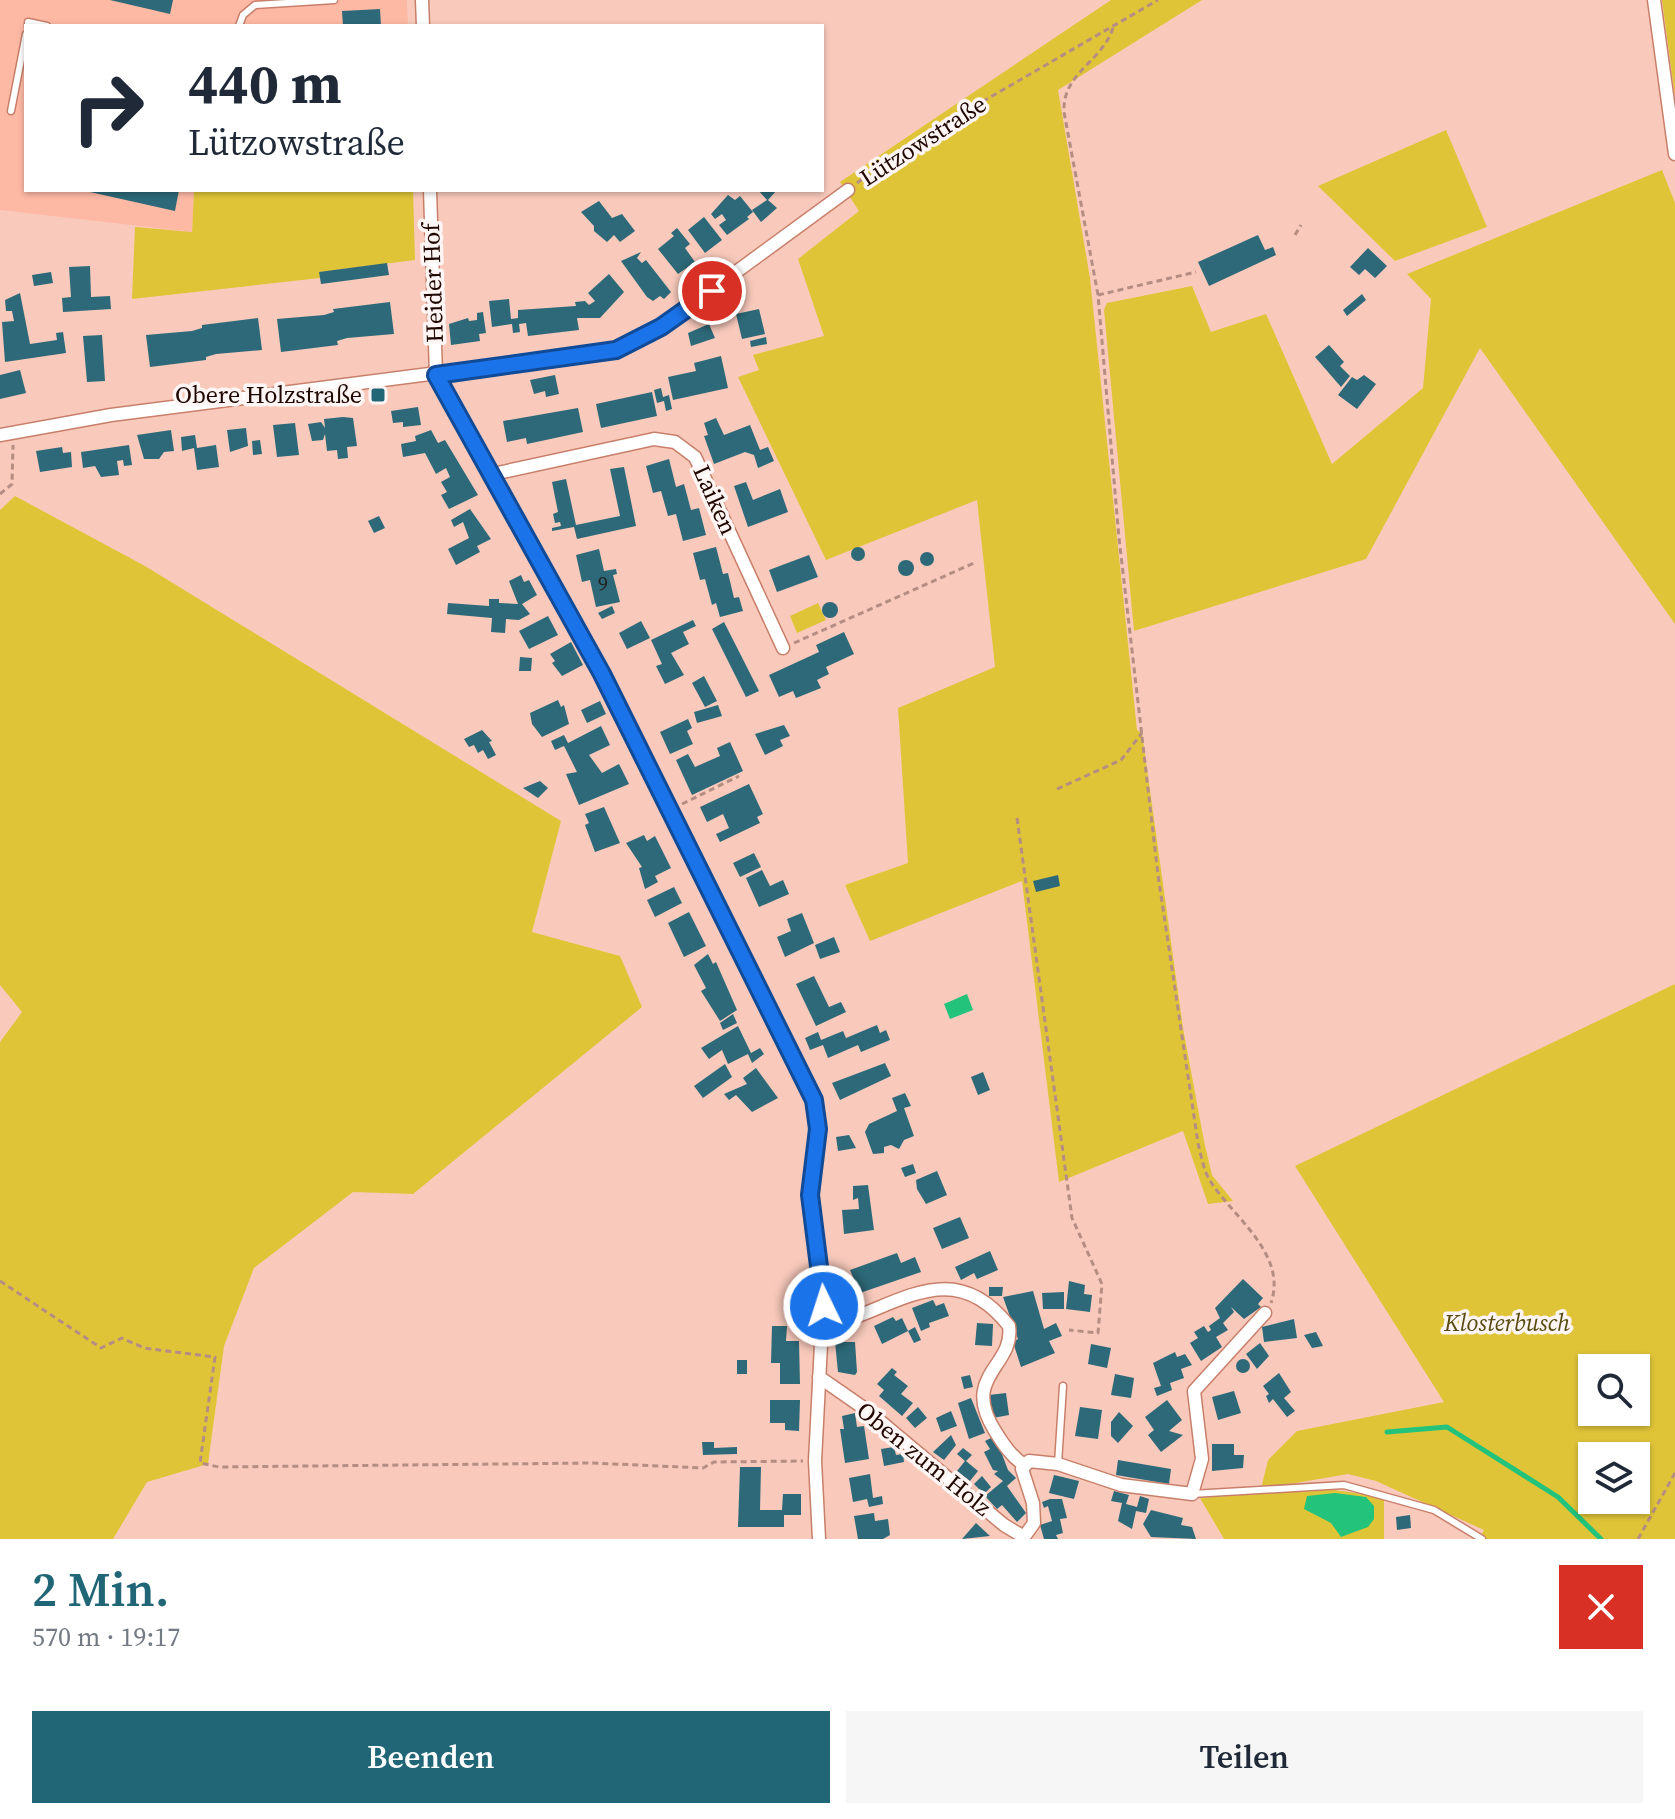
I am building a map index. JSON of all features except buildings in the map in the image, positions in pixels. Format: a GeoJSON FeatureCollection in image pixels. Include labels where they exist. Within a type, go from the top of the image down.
{"type":"FeatureCollection","features":[{"type":"Feature","properties":{"kind":"street"},"geometry":{"type":"LineString","coordinates":[[422,0],[423,24]]}},
{"type":"Feature","properties":{"kind":"street"},"geometry":{"type":"LineString","coordinates":[[1654,0],[1675,154]]}},
{"type":"Feature","properties":{"kind":"street","name":"Lützowstraße"},"geometry":{"type":"LineString","coordinates":[[6,434],[111,415],[616,350],[661,327],[848,190]]}},
{"type":"Feature","properties":{"kind":"street","name":"Heider Hof"},"geometry":{"type":"LineString","coordinates":[[430,192],[436,375]]}},
{"type":"Feature","properties":{"kind":"street"},"geometry":{"type":"LineString","coordinates":[[436,375],[602,674],[814,1100],[818,1129],[810,1195],[824,1286],[815,1461],[819,1539]]}},
{"type":"Feature","properties":{"kind":"street","name":"Laiken"},"geometry":{"type":"LineString","coordinates":[[493,474],[654,439],[684,446],[695,457],[783,648]]}},
{"type":"Feature","properties":{"kind":"street"},"geometry":{"type":"LineString","coordinates":[[823,1327],[852,1321],[907,1295],[933,1287],[964,1294],[994,1311],[1009,1326],[1010,1336],[984,1388],[983,1408],[998,1436],[1024,1465],[1039,1460],[1121,1485],[1192,1494],[1202,1459],[1194,1391],[1265,1313]]}},
{"type":"Feature","properties":{"kind":"street","name":"Oben zum Holz"},"geometry":{"type":"LineString","coordinates":[[819,1377],[868,1411],[1016,1535],[1030,1536],[1035,1515],[1022,1475],[1024,1465]]}},
{"type":"Feature","properties":{"kind":"lane"},"geometry":{"type":"LineString","coordinates":[[240,24],[243,15],[255,5],[334,0]]}},
{"type":"Feature","properties":{"kind":"lane"},"geometry":{"type":"LineString","coordinates":[[11,111],[24,44]]}},
{"type":"Feature","properties":{"kind":"lane"},"geometry":{"type":"LineString","coordinates":[[1058,1464],[1063,1386]]}},
{"type":"Feature","properties":{"kind":"lane"},"geometry":{"type":"LineString","coordinates":[[1192,1494],[1276,1491],[1321,1483],[1355,1486],[1434,1510],[1482,1539]]}},
{"type":"Feature","properties":{"kind":"path","name":"Lützowstraße"},"geometry":{"type":"LineString","coordinates":[[848,190],[911,143],[1158,0]]}},
{"type":"Feature","properties":{"kind":"path"},"geometry":{"type":"LineString","coordinates":[[1113,28],[1108,44],[1072,79],[1063,98],[1098,295],[1112,464],[1142,733],[1165,926],[1198,1143],[1210,1181],[1252,1233],[1272,1272],[1274,1294],[1265,1313]]}},
{"type":"Feature","properties":{"kind":"path"},"geometry":{"type":"LineString","coordinates":[[1295,235],[1301,225]]}},
{"type":"Feature","properties":{"kind":"path"},"geometry":{"type":"LineString","coordinates":[[1098,295],[1196,272]]}},
{"type":"Feature","properties":{"kind":"path"},"geometry":{"type":"LineString","coordinates":[[0,494],[12,484],[16,457],[6,434]]}},
{"type":"Feature","properties":{"kind":"path"},"geometry":{"type":"LineString","coordinates":[[783,648],[974,563]]}},
{"type":"Feature","properties":{"kind":"path"},"geometry":{"type":"LineString","coordinates":[[1057,789],[1121,760],[1142,733]]}},
{"type":"Feature","properties":{"kind":"path"},"geometry":{"type":"LineString","coordinates":[[668,810],[739,776]]}},
{"type":"Feature","properties":{"kind":"path"},"geometry":{"type":"LineString","coordinates":[[1017,818],[1072,1218],[1102,1284],[1098,1333],[1069,1330]]}},
{"type":"Feature","properties":{"kind":"path"},"geometry":{"type":"LineString","coordinates":[[0,1281],[101,1348],[122,1338],[144,1348],[215,1357],[200,1463],[219,1467],[593,1463],[703,1468],[714,1462],[815,1461]]}},
{"type":"Feature","properties":{"kind":"path"},"geometry":{"type":"LineString","coordinates":[[1638,1539],[1675,1473]]}},
{"type":"Feature","properties":{"kind":"shaded area"},"geometry":{"type":"Polygon","coordinates":[[[0,0],[407,0],[408,24],[24,24],[24,192],[194,192],[192,232],[0,210],[0,0]]]}},
{"type":"Feature","properties":{"kind":"shaded area"},"geometry":{"type":"Polygon","coordinates":[[[967,994],[973,1010],[950,1019],[944,1004],[967,994]]]}},
{"type":"Feature","properties":{"kind":"shaded area"},"geometry":{"type":"Polygon","coordinates":[[[1335,1493],[1366,1497],[1374,1506],[1374,1519],[1368,1527],[1341,1537],[1331,1523],[1304,1509],[1307,1496],[1335,1493]]]}},
{"type":"Feature","properties":{"kind":"green space"},"geometry":{"type":"Polygon","coordinates":[[[1111,0],[1202,0],[1058,90],[1090,278],[1137,730],[1142,733],[1183,1028],[1212,1175],[1233,1201],[1208,1204],[1183,1131],[1059,1182],[1022,881],[870,941],[845,885],[908,863],[898,708],[995,667],[977,500],[826,560],[738,377],[759,370],[753,355],[824,336],[798,259],[859,211],[840,182],[1111,0]]]}},
{"type":"Feature","properties":{"kind":"green space"},"geometry":{"type":"Polygon","coordinates":[[[1662,0],[1675,0],[1675,97],[1662,0]]]}},
{"type":"Feature","properties":{"kind":"green space"},"geometry":{"type":"Polygon","coordinates":[[[1446,130],[1487,227],[1395,261],[1318,186],[1446,130]]]}},
{"type":"Feature","properties":{"kind":"green space"},"geometry":{"type":"Polygon","coordinates":[[[1662,170],[1675,203],[1675,624],[1480,348],[1366,559],[1134,631],[1104,310],[1107,303],[1192,286],[1211,332],[1266,314],[1332,464],[1423,388],[1431,299],[1407,274],[1662,170]]]}},
{"type":"Feature","properties":{"kind":"green space"},"geometry":{"type":"Polygon","coordinates":[[[194,192],[413,192],[415,260],[320,272],[320,278],[132,299],[135,227],[192,232],[194,192]]]}},
{"type":"Feature","properties":{"kind":"green space"},"geometry":{"type":"Polygon","coordinates":[[[15,496],[145,566],[561,821],[532,932],[620,956],[642,1007],[413,1194],[353,1192],[254,1268],[224,1346],[208,1464],[147,1482],[113,1539],[0,1539],[0,1042],[22,1012],[0,985],[0,510],[15,496]]]}},
{"type":"Feature","properties":{"kind":"green space"},"geometry":{"type":"Polygon","coordinates":[[[818,603],[826,620],[797,633],[790,616],[818,603]]]}},
{"type":"Feature","properties":{"kind":"green space","name":"Klosterbusch"},"geometry":{"type":"Polygon","coordinates":[[[1675,984],[1675,1539],[1479,1539],[1484,1530],[1376,1481],[1348,1474],[1261,1489],[1268,1460],[1297,1431],[1444,1402],[1295,1166],[1675,984]]]}},
{"type":"Feature","properties":{"kind":"green space"},"geometry":{"type":"Polygon","coordinates":[[[1327,1489],[1384,1497],[1384,1539],[1224,1539],[1200,1498],[1327,1489]]]}},
{"type":"Feature","properties":{"kind":"waterway"},"geometry":{"type":"LineString","coordinates":[[1387,1432],[1447,1427],[1558,1497],[1601,1539]]}},
{"type":"Feature","properties":{"kind":"place","name":"Obere Holzstraße"},"geometry":{"type":"Point","coordinates":[378,395]}},
{"type":"Feature","properties":{"kind":"route"},"geometry":{"type":"LineString","coordinates":[[712,291],[661,327],[616,350],[436,375],[602,674],[814,1100],[818,1129],[810,1195],[824,1286],[824,1306]]}}]}
